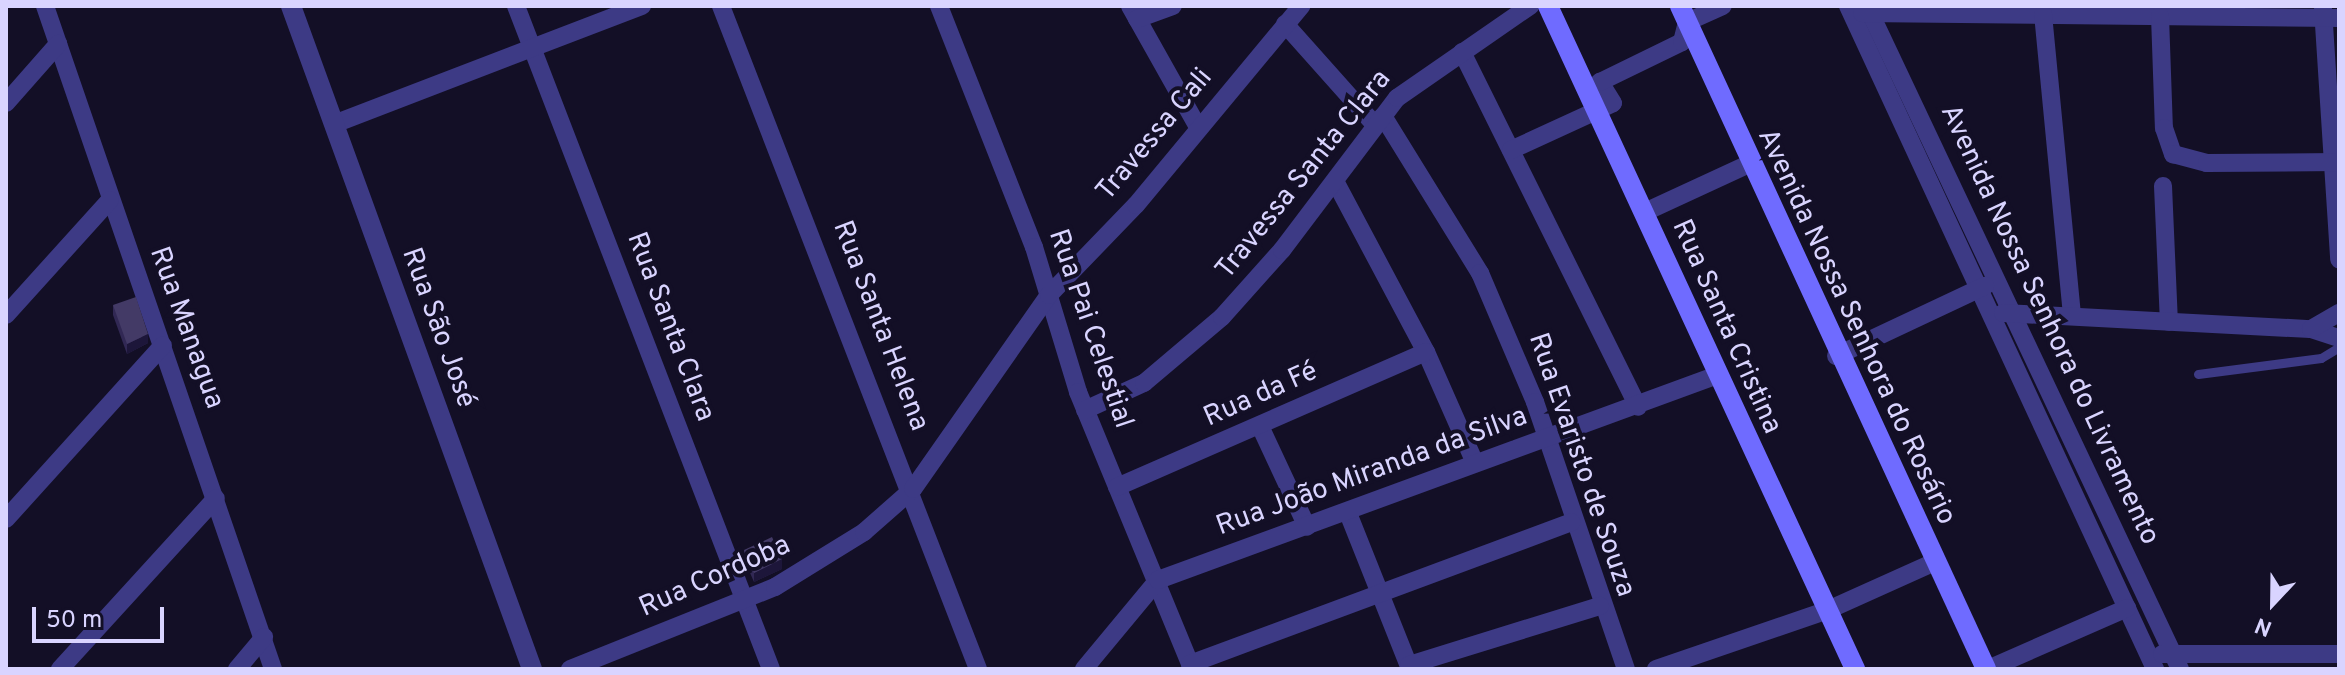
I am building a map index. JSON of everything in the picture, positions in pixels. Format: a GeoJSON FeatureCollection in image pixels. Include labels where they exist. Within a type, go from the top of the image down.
{"type":"FeatureCollection","features":[{"type":"Feature","properties":{"kind":"main road","name":"Rua Santa Cristina"},"geometry":{"type":"LineString","coordinates":[[1548,6],[1645,212],[1715,376],[1855,669]]}},
{"type":"Feature","properties":{"kind":"main road","name":"Avenida Nossa Senhora do Rosário"},"geometry":{"type":"LineString","coordinates":[[1683,14],[1836,356],[1987,669]]}},
{"type":"Feature","properties":{"kind":"street","name":"Rua Managua"},"geometry":{"type":"LineString","coordinates":[[45,6],[273,669]]}},
{"type":"Feature","properties":{"kind":"street","name":"Rua São José"},"geometry":{"type":"LineString","coordinates":[[291,6],[532,669]]}},
{"type":"Feature","properties":{"kind":"street","name":"Rua Santa Clara"},"geometry":{"type":"LineString","coordinates":[[516,6],[771,669]]}},
{"type":"Feature","properties":{"kind":"street"},"geometry":{"type":"LineString","coordinates":[[334,124],[642,6]]}},
{"type":"Feature","properties":{"kind":"street","name":"Rua Santa Helena"},"geometry":{"type":"LineString","coordinates":[[721,6],[913,489],[978,669]]}},
{"type":"Feature","properties":{"kind":"street","name":"Rua Pai Celestial"},"geometry":{"type":"LineString","coordinates":[[939,6],[1049,295],[1085,410],[1158,580],[1191,667]]}},
{"type":"Feature","properties":{"kind":"street"},"geometry":{"type":"LineString","coordinates":[[1173,6],[1133,12],[1198,127]]}},
{"type":"Feature","properties":{"kind":"street","name":"Travessa Cali"},"geometry":{"type":"LineString","coordinates":[[1049,295],[1301,6]]}},
{"type":"Feature","properties":{"kind":"street","name":"Travessa Santa Clara"},"geometry":{"type":"LineString","coordinates":[[1085,410],[1144,383],[1222,317],[1335,181],[1379,120],[1462,52],[1530,6]]}},
{"type":"Feature","properties":{"kind":"street"},"geometry":{"type":"LineString","coordinates":[[1511,150],[1613,103],[1600,82],[1682,42],[1683,14],[1723,6]]}},
{"type":"Feature","properties":{"kind":"street"},"geometry":{"type":"LineString","coordinates":[[1859,10],[2160,16],[2328,14],[2339,259]]}},
{"type":"Feature","properties":{"kind":"street","name":"Avenida Nossa Senhora do Livramento"},"geometry":{"type":"LineString","coordinates":[[1859,10],[1999,280],[2011,313],[2176,661]]}},
{"type":"Feature","properties":{"kind":"street","name":"Avenida Nossa Senhora do Livramento"},"geometry":{"type":"LineString","coordinates":[[1859,10],[1976,290],[2152,662]]}},
{"type":"Feature","properties":{"kind":"street"},"geometry":{"type":"LineString","coordinates":[[2043,14],[2072,315]]}},
{"type":"Feature","properties":{"kind":"street"},"geometry":{"type":"LineString","coordinates":[[2160,16],[2166,141],[2179,158],[2207,163],[2337,162]]}},
{"type":"Feature","properties":{"kind":"street","name":"Rua Evaristo de Souza"},"geometry":{"type":"LineString","coordinates":[[1285,24],[1379,120],[1480,273],[1545,437],[1600,606],[1626,669]]}},
{"type":"Feature","properties":{"kind":"street"},"geometry":{"type":"LineString","coordinates":[[6,103],[58,44]]}},
{"type":"Feature","properties":{"kind":"street"},"geometry":{"type":"LineString","coordinates":[[1462,52],[1638,407]]}},
{"type":"Feature","properties":{"kind":"street"},"geometry":{"type":"LineString","coordinates":[[1645,212],[1749,164]]}},
{"type":"Feature","properties":{"kind":"street"},"geometry":{"type":"LineString","coordinates":[[1335,181],[1426,352],[1475,463]]}},
{"type":"Feature","properties":{"kind":"street"},"geometry":{"type":"LineString","coordinates":[[2163,186],[2169,322]]}},
{"type":"Feature","properties":{"kind":"street"},"geometry":{"type":"LineString","coordinates":[[6,315],[110,200]]}},
{"type":"Feature","properties":{"kind":"street"},"geometry":{"type":"LineString","coordinates":[[1836,356],[1999,280]]}},
{"type":"Feature","properties":{"kind":"street","name":"Rua Cordoba"},"geometry":{"type":"LineString","coordinates":[[570,669],[745,601],[864,532],[913,489],[1049,295]]}},
{"type":"Feature","properties":{"kind":"street"},"geometry":{"type":"LineString","coordinates":[[1988,312],[2311,329],[2339,338]]}},
{"type":"Feature","properties":{"kind":"street"},"geometry":{"type":"LineString","coordinates":[[2311,329],[2339,313]]}},
{"type":"Feature","properties":{"kind":"street"},"geometry":{"type":"LineString","coordinates":[[6,519],[163,345]]}},
{"type":"Feature","properties":{"kind":"street","name":"Rua da Fé"},"geometry":{"type":"LineString","coordinates":[[1117,487],[1426,352]]}},
{"type":"Feature","properties":{"kind":"street","name":"Rua João Miranda da Silva"},"geometry":{"type":"LineString","coordinates":[[1158,580],[1348,513],[1545,437],[1638,407],[1715,376]]}},
{"type":"Feature","properties":{"kind":"street"},"geometry":{"type":"LineString","coordinates":[[1260,426],[1307,527]]}},
{"type":"Feature","properties":{"kind":"street"},"geometry":{"type":"LineString","coordinates":[[60,669],[216,498]]}},
{"type":"Feature","properties":{"kind":"street"},"geometry":{"type":"LineString","coordinates":[[1348,513],[1410,667],[1600,606]]}},
{"type":"Feature","properties":{"kind":"street"},"geometry":{"type":"LineString","coordinates":[[1191,667],[1571,522]]}},
{"type":"Feature","properties":{"kind":"street"},"geometry":{"type":"LineString","coordinates":[[1656,669],[1828,610],[1935,562]]}},
{"type":"Feature","properties":{"kind":"street"},"geometry":{"type":"LineString","coordinates":[[1084,669],[1158,580]]}},
{"type":"Feature","properties":{"kind":"street"},"geometry":{"type":"LineString","coordinates":[[1987,669],[2127,608]]}},
{"type":"Feature","properties":{"kind":"street"},"geometry":{"type":"LineString","coordinates":[[237,669],[264,637]]}},
{"type":"Feature","properties":{"kind":"street"},"geometry":{"type":"LineString","coordinates":[[2152,662],[2339,654]]}},
{"type":"Feature","properties":{"kind":"lane"},"geometry":{"type":"LineString","coordinates":[[2198,374],[2321,358],[2339,347]]}},
{"type":"Feature","properties":{"kind":"building"},"geometry":{"type":"Polygon","coordinates":[[[136,297],[148,334],[127,344],[113,305],[136,297]]]}},
{"type":"Feature","properties":{"kind":"building"},"geometry":{"type":"Polygon","coordinates":[[[772,537],[782,559],[754,573],[744,550],[772,537]]]}}]}
